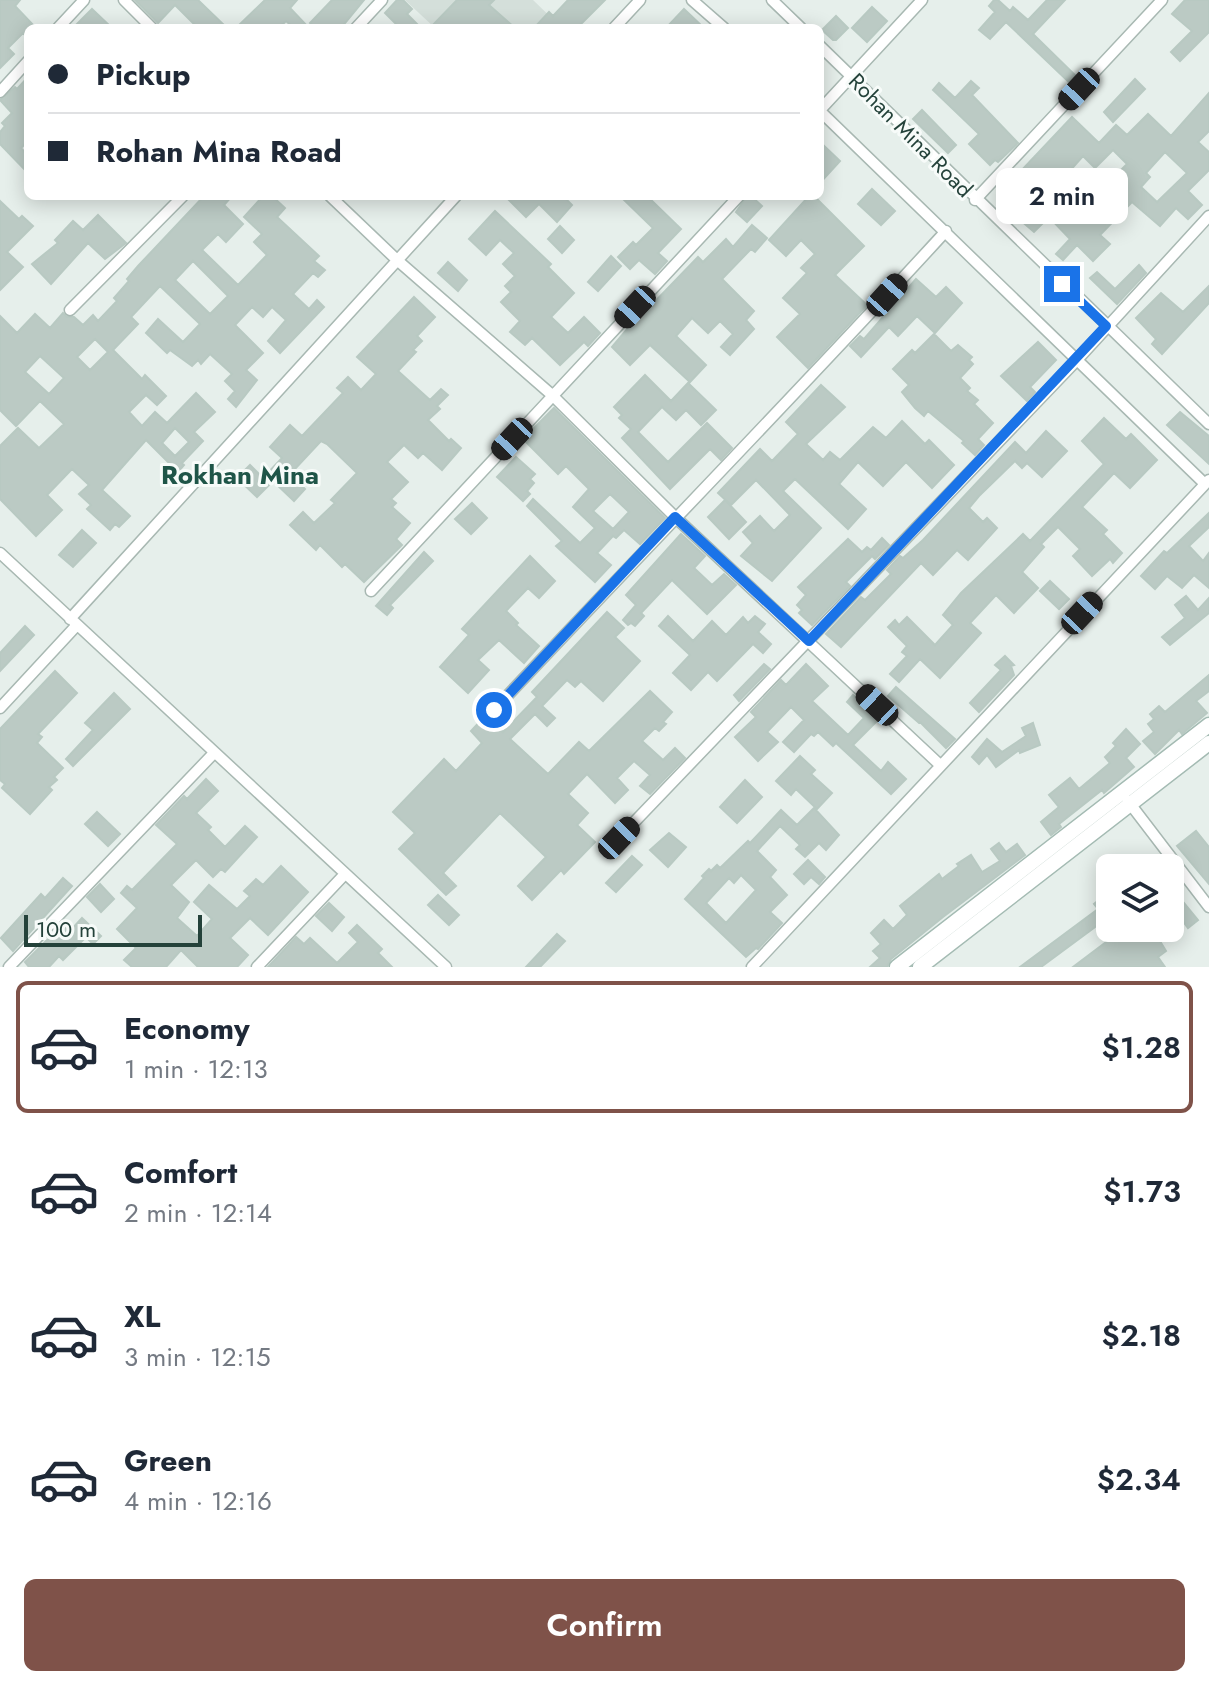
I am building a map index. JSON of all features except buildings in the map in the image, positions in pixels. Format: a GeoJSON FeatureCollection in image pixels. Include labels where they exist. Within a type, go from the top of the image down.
{"type":"FeatureCollection","features":[{"type":"Feature","properties":{"kind":"street"},"geometry":{"type":"LineString","coordinates":[[62,24],[84,0]]}},
{"type":"Feature","properties":{"kind":"street"},"geometry":{"type":"LineString","coordinates":[[124,0],[148,24]]}},
{"type":"Feature","properties":{"kind":"street"},"geometry":{"type":"LineString","coordinates":[[360,24],[382,0]]}},
{"type":"Feature","properties":{"kind":"street"},"geometry":{"type":"LineString","coordinates":[[618,24],[640,0]]}},
{"type":"Feature","properties":{"kind":"street"},"geometry":{"type":"LineString","coordinates":[[692,0],[719,24]]}},
{"type":"Feature","properties":{"kind":"street"},"geometry":{"type":"LineString","coordinates":[[772,0],[797,24]]}},
{"type":"Feature","properties":{"kind":"street"},"geometry":{"type":"LineString","coordinates":[[824,106],[922,0]]}},
{"type":"Feature","properties":{"kind":"street"},"geometry":{"type":"LineString","coordinates":[[975,200],[1162,0]]}},
{"type":"Feature","properties":{"kind":"street","name":"Rohan Mina Road"},"geometry":{"type":"LineString","coordinates":[[824,50],[975,200],[1209,424]]}},
{"type":"Feature","properties":{"kind":"street"},"geometry":{"type":"LineString","coordinates":[[0,92],[24,65]]}},
{"type":"Feature","properties":{"kind":"street"},"geometry":{"type":"LineString","coordinates":[[752,967],[939,764],[1207,482],[824,114]]}},
{"type":"Feature","properties":{"kind":"street"},"geometry":{"type":"LineString","coordinates":[[70,310],[179,200]]}},
{"type":"Feature","properties":{"kind":"street"},"geometry":{"type":"LineString","coordinates":[[334,200],[397,260],[552,395],[675,517],[939,764]]}},
{"type":"Feature","properties":{"kind":"street"},"geometry":{"type":"LineString","coordinates":[[0,708],[452,200]]}},
{"type":"Feature","properties":{"kind":"street"},"geometry":{"type":"LineString","coordinates":[[371,591],[735,200]]}},
{"type":"Feature","properties":{"kind":"street"},"geometry":{"type":"LineString","coordinates":[[619,838],[1077,360],[1209,216]]}},
{"type":"Feature","properties":{"kind":"street"},"geometry":{"type":"LineString","coordinates":[[494,710],[675,517],[809,381],[946,231]]}},
{"type":"Feature","properties":{"kind":"street"},"geometry":{"type":"LineString","coordinates":[[0,553],[446,967]]}},
{"type":"Feature","properties":{"kind":"street"},"geometry":{"type":"LineString","coordinates":[[920,967],[1126,798],[1209,725]]}},
{"type":"Feature","properties":{"kind":"street"},"geometry":{"type":"LineString","coordinates":[[897,967],[1126,798],[1209,743]]}},
{"type":"Feature","properties":{"kind":"street"},"geometry":{"type":"LineString","coordinates":[[9,967],[214,753]]}},
{"type":"Feature","properties":{"kind":"street"},"geometry":{"type":"LineString","coordinates":[[1126,798],[1209,907]]}},
{"type":"Feature","properties":{"kind":"street"},"geometry":{"type":"LineString","coordinates":[[257,967],[345,874]]}},
{"type":"Feature","properties":{"kind":"shaded area"},"geometry":{"type":"Polygon","coordinates":[[[405,0],[533,0],[558,24],[431,24],[405,0]]]}},
{"type":"Feature","properties":{"kind":"district","name":"Rokhan Mina"},"geometry":{"type":"Point","coordinates":[240,475]}},
{"type":"Feature","properties":{"kind":"route"},"geometry":{"type":"LineString","coordinates":[[494,710],[675,517],[809,641],[1106,326],[1062,284]]}}]}
